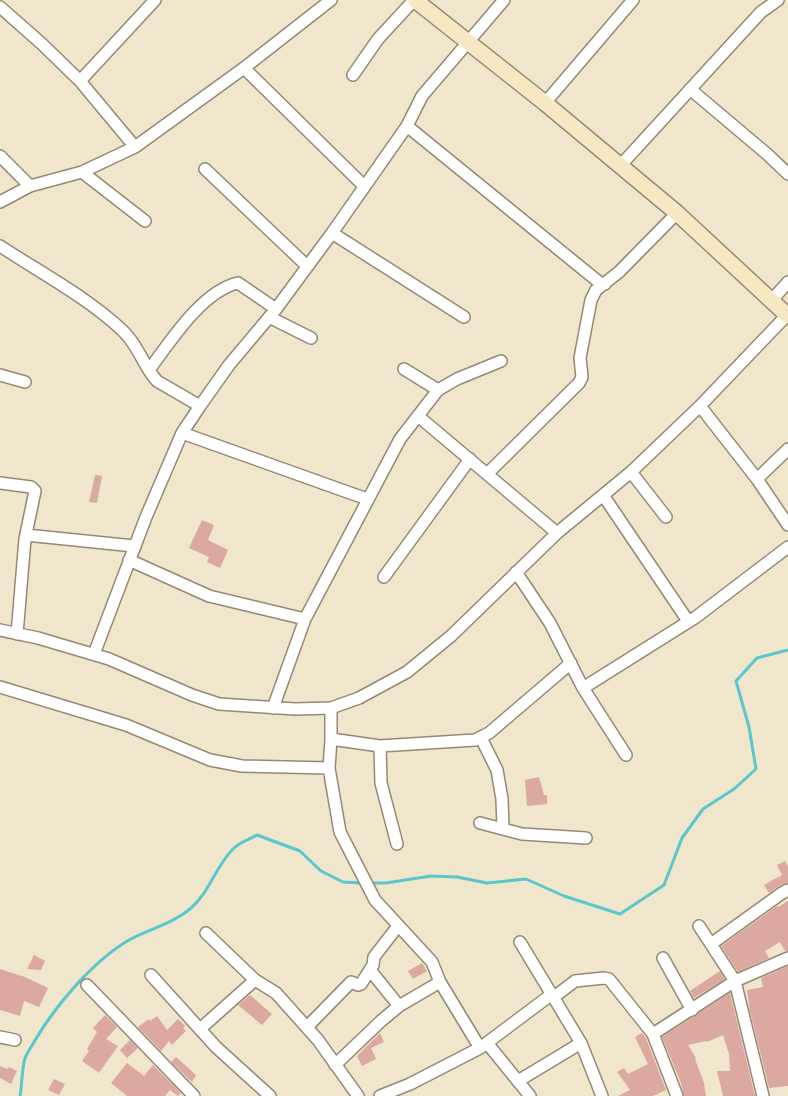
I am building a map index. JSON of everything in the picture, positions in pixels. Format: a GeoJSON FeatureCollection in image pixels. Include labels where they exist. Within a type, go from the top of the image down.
{"type":"FeatureCollection","features":[{"type":"Feature","properties":{"kind":"main road"},"geometry":{"type":"LineString","coordinates":[[414,0],[545,103],[677,213],[788,315]]}},
{"type":"Feature","properties":{"kind":"street"},"geometry":{"type":"LineString","coordinates":[[0,202],[30,186],[82,172],[135,147],[244,68],[331,0]]}},
{"type":"Feature","properties":{"kind":"street"},"geometry":{"type":"LineString","coordinates":[[353,75],[378,39],[414,0]]}},
{"type":"Feature","properties":{"kind":"street"},"geometry":{"type":"LineString","coordinates":[[94,654],[134,546],[182,433],[230,365],[332,233],[407,126],[422,96],[504,0]]}},
{"type":"Feature","properties":{"kind":"street"},"geometry":{"type":"LineString","coordinates":[[545,103],[632,0]]}},
{"type":"Feature","properties":{"kind":"street"},"geometry":{"type":"LineString","coordinates":[[620,166],[761,12],[778,0]]}},
{"type":"Feature","properties":{"kind":"street"},"geometry":{"type":"LineString","coordinates":[[80,81],[151,1]]}},
{"type":"Feature","properties":{"kind":"street"},"geometry":{"type":"LineString","coordinates":[[0,7],[80,81],[135,147]]}},
{"type":"Feature","properties":{"kind":"street"},"geometry":{"type":"LineString","coordinates":[[244,68],[364,186]]}},
{"type":"Feature","properties":{"kind":"street"},"geometry":{"type":"LineString","coordinates":[[690,89],[788,174]]}},
{"type":"Feature","properties":{"kind":"street"},"geometry":{"type":"LineString","coordinates":[[407,126],[600,283],[605,284]]}},
{"type":"Feature","properties":{"kind":"street"},"geometry":{"type":"LineString","coordinates":[[0,156],[30,186]]}},
{"type":"Feature","properties":{"kind":"street"},"geometry":{"type":"LineString","coordinates":[[205,169],[308,266]]}},
{"type":"Feature","properties":{"kind":"street"},"geometry":{"type":"LineString","coordinates":[[82,172],[145,220]]}},
{"type":"Feature","properties":{"kind":"street"},"geometry":{"type":"LineString","coordinates":[[488,474],[579,384],[582,377],[580,358],[591,300],[596,290],[605,284],[677,213]]}},
{"type":"Feature","properties":{"kind":"street"},"geometry":{"type":"LineString","coordinates":[[332,233],[464,317]]}},
{"type":"Feature","properties":{"kind":"street"},"geometry":{"type":"LineString","coordinates":[[0,246],[92,305],[124,331],[138,348],[157,381],[200,406]]}},
{"type":"Feature","properties":{"kind":"street"},"geometry":{"type":"LineString","coordinates":[[772,300],[788,282]]}},
{"type":"Feature","properties":{"kind":"street"},"geometry":{"type":"LineString","coordinates":[[149,370],[197,308],[229,285],[238,283],[272,313],[311,338]]}},
{"type":"Feature","properties":{"kind":"street"},"geometry":{"type":"LineString","coordinates":[[0,630],[109,659],[192,695],[219,704],[295,709],[331,708],[359,698],[407,672],[451,636],[557,533],[631,472],[700,406],[788,315]]}},
{"type":"Feature","properties":{"kind":"street"},"geometry":{"type":"LineString","coordinates":[[273,708],[305,618],[400,439],[438,390],[457,379],[501,361]]}},
{"type":"Feature","properties":{"kind":"street"},"geometry":{"type":"LineString","coordinates":[[404,369],[438,390]]}},
{"type":"Feature","properties":{"kind":"street"},"geometry":{"type":"LineString","coordinates":[[0,375],[25,382]]}},
{"type":"Feature","properties":{"kind":"street"},"geometry":{"type":"LineString","coordinates":[[700,406],[757,479],[788,525]]}},
{"type":"Feature","properties":{"kind":"street"},"geometry":{"type":"LineString","coordinates":[[418,416],[557,533]]}},
{"type":"Feature","properties":{"kind":"street"},"geometry":{"type":"LineString","coordinates":[[182,433],[367,499]]}},
{"type":"Feature","properties":{"kind":"street"},"geometry":{"type":"LineString","coordinates":[[757,479],[788,449]]}},
{"type":"Feature","properties":{"kind":"street"},"geometry":{"type":"LineString","coordinates":[[384,577],[470,459]]}},
{"type":"Feature","properties":{"kind":"street"},"geometry":{"type":"LineString","coordinates":[[631,472],[666,517]]}},
{"type":"Feature","properties":{"kind":"street"},"geometry":{"type":"LineString","coordinates":[[0,483],[32,487],[34,489],[26,535],[17,634]]}},
{"type":"Feature","properties":{"kind":"street"},"geometry":{"type":"LineString","coordinates":[[603,495],[688,620]]}},
{"type":"Feature","properties":{"kind":"street"},"geometry":{"type":"LineString","coordinates":[[26,535],[134,546]]}},
{"type":"Feature","properties":{"kind":"street"},"geometry":{"type":"LineString","coordinates":[[584,688],[704,611],[788,547]]}},
{"type":"Feature","properties":{"kind":"street"},"geometry":{"type":"LineString","coordinates":[[129,560],[208,596],[305,618]]}},
{"type":"Feature","properties":{"kind":"street"},"geometry":{"type":"LineString","coordinates":[[516,572],[550,623],[584,688],[626,755]]}},
{"type":"Feature","properties":{"kind":"street"},"geometry":{"type":"LineString","coordinates":[[331,739],[380,746],[475,740],[489,733],[571,664]]}},
{"type":"Feature","properties":{"kind":"street"},"geometry":{"type":"LineString","coordinates":[[0,687],[126,725],[210,760],[242,766],[329,768]]}},
{"type":"Feature","properties":{"kind":"street"},"geometry":{"type":"LineString","coordinates":[[331,708],[329,768],[340,832],[375,900],[432,962],[440,982],[483,1045],[530,1096]]}},
{"type":"Feature","properties":{"kind":"street"},"geometry":{"type":"LineString","coordinates":[[481,738],[497,770],[502,800],[503,828]]}},
{"type":"Feature","properties":{"kind":"street"},"geometry":{"type":"LineString","coordinates":[[380,746],[381,782],[397,844]]}},
{"type":"Feature","properties":{"kind":"street"},"geometry":{"type":"LineString","coordinates":[[480,823],[522,834],[586,838]]}},
{"type":"Feature","properties":{"kind":"street"},"geometry":{"type":"LineString","coordinates":[[711,944],[788,890]]}},
{"type":"Feature","properties":{"kind":"street"},"geometry":{"type":"LineString","coordinates":[[307,1027],[351,982],[358,985],[361,984],[374,963],[374,957],[398,926]]}},
{"type":"Feature","properties":{"kind":"street"},"geometry":{"type":"LineString","coordinates":[[699,926],[735,981],[763,1096]]}},
{"type":"Feature","properties":{"kind":"street"},"geometry":{"type":"LineString","coordinates":[[206,933],[255,980],[276,993],[307,1027],[358,1096]]}},
{"type":"Feature","properties":{"kind":"street"},"geometry":{"type":"LineString","coordinates":[[520,942],[581,1043],[602,1096]]}},
{"type":"Feature","properties":{"kind":"street"},"geometry":{"type":"LineString","coordinates":[[663,958],[692,1010]]}},
{"type":"Feature","properties":{"kind":"street"},"geometry":{"type":"LineString","coordinates":[[653,1034],[735,981],[788,958]]}},
{"type":"Feature","properties":{"kind":"street"},"geometry":{"type":"LineString","coordinates":[[370,970],[400,1006]]}},
{"type":"Feature","properties":{"kind":"street"},"geometry":{"type":"LineString","coordinates":[[151,975],[216,1046],[270,1096]]}},
{"type":"Feature","properties":{"kind":"street"},"geometry":{"type":"LineString","coordinates":[[380,1096],[410,1084],[483,1045],[575,981],[606,978],[627,999],[653,1034],[674,1095]]}},
{"type":"Feature","properties":{"kind":"street"},"geometry":{"type":"LineString","coordinates":[[200,1029],[255,980]]}},
{"type":"Feature","properties":{"kind":"street"},"geometry":{"type":"LineString","coordinates":[[336,1065],[381,1021],[400,1006],[440,982]]}},
{"type":"Feature","properties":{"kind":"street"},"geometry":{"type":"LineString","coordinates":[[87,984],[194,1096]]}},
{"type":"Feature","properties":{"kind":"street"},"geometry":{"type":"LineString","coordinates":[[0,1037],[15,1040]]}},
{"type":"Feature","properties":{"kind":"street"},"geometry":{"type":"LineString","coordinates":[[518,1081],[581,1043]]}},
{"type":"Feature","properties":{"kind":"building"},"geometry":{"type":"Polygon","coordinates":[[[95,475],[102,476],[97,503],[89,502],[95,475]]]}},
{"type":"Feature","properties":{"kind":"building"},"geometry":{"type":"Polygon","coordinates":[[[202,520],[214,525],[208,540],[228,550],[220,568],[207,562],[209,557],[189,548],[202,520]]]}},
{"type":"Feature","properties":{"kind":"building"},"geometry":{"type":"Polygon","coordinates":[[[539,777],[544,795],[547,795],[547,804],[527,806],[525,780],[539,777]]]}},
{"type":"Feature","properties":{"kind":"building"},"geometry":{"type":"Polygon","coordinates":[[[785,861],[788,866],[788,883],[779,886],[769,893],[764,885],[782,875],[777,865],[785,861]]]}},
{"type":"Feature","properties":{"kind":"building"},"geometry":{"type":"Polygon","coordinates":[[[788,901],[788,951],[785,951],[780,942],[765,951],[769,958],[738,972],[721,946],[777,906],[788,901]]]}},
{"type":"Feature","properties":{"kind":"building"},"geometry":{"type":"Polygon","coordinates":[[[34,955],[45,961],[41,970],[27,969],[34,955]]]}},
{"type":"Feature","properties":{"kind":"building"},"geometry":{"type":"Polygon","coordinates":[[[422,963],[427,971],[413,979],[408,971],[422,963]]]}},
{"type":"Feature","properties":{"kind":"building"},"geometry":{"type":"Polygon","coordinates":[[[788,966],[788,1086],[769,1088],[750,1011],[747,990],[763,987],[761,978],[788,966]]]}},
{"type":"Feature","properties":{"kind":"building"},"geometry":{"type":"Polygon","coordinates":[[[0,969],[25,977],[48,988],[39,1007],[24,1001],[20,1016],[0,1010],[0,969]]]}},
{"type":"Feature","properties":{"kind":"building"},"geometry":{"type":"Polygon","coordinates":[[[720,971],[725,979],[694,998],[690,991],[720,971]]]}},
{"type":"Feature","properties":{"kind":"building"},"geometry":{"type":"Polygon","coordinates":[[[730,993],[755,1096],[723,1096],[717,1071],[730,1071],[729,1054],[723,1035],[707,1042],[688,1045],[696,1058],[706,1096],[684,1096],[681,1083],[662,1037],[730,993]]]}},
{"type":"Feature","properties":{"kind":"building"},"geometry":{"type":"Polygon","coordinates":[[[250,995],[272,1014],[262,1025],[238,1005],[250,995]]]}},
{"type":"Feature","properties":{"kind":"building"},"geometry":{"type":"Polygon","coordinates":[[[105,1015],[117,1027],[106,1039],[118,1046],[99,1073],[82,1061],[89,1051],[87,1049],[97,1032],[93,1028],[105,1015]]]}},
{"type":"Feature","properties":{"kind":"building"},"geometry":{"type":"Polygon","coordinates":[[[157,1016],[167,1030],[178,1019],[185,1026],[183,1028],[186,1031],[172,1045],[169,1041],[161,1051],[138,1027],[157,1016]]]}},
{"type":"Feature","properties":{"kind":"building"},"geometry":{"type":"Polygon","coordinates":[[[380,1033],[384,1042],[371,1048],[376,1059],[362,1066],[357,1056],[380,1033]]]}},
{"type":"Feature","properties":{"kind":"building"},"geometry":{"type":"Polygon","coordinates":[[[642,1033],[646,1038],[666,1090],[653,1096],[618,1096],[630,1090],[617,1072],[624,1068],[628,1074],[648,1064],[635,1037],[642,1033]]]}},
{"type":"Feature","properties":{"kind":"building"},"geometry":{"type":"Polygon","coordinates":[[[130,1040],[138,1048],[127,1058],[120,1050],[130,1040]]]}},
{"type":"Feature","properties":{"kind":"building"},"geometry":{"type":"Polygon","coordinates":[[[176,1057],[196,1075],[192,1082],[171,1062],[176,1057]]]}},
{"type":"Feature","properties":{"kind":"building"},"geometry":{"type":"Polygon","coordinates":[[[127,1063],[144,1076],[153,1065],[181,1093],[178,1096],[170,1090],[165,1096],[127,1096],[111,1083],[127,1063]]]}},
{"type":"Feature","properties":{"kind":"building"},"geometry":{"type":"Polygon","coordinates":[[[0,1066],[8,1069],[9,1067],[17,1071],[11,1084],[0,1078],[0,1066]]]}},
{"type":"Feature","properties":{"kind":"building"},"geometry":{"type":"Polygon","coordinates":[[[54,1079],[65,1084],[59,1095],[48,1090],[54,1079]]]}},
{"type":"Feature","properties":{"kind":"waterway"},"geometry":{"type":"LineString","coordinates":[[371,883],[386,883],[431,876],[457,877],[487,883],[526,879],[564,896],[620,914],[664,885],[682,838],[703,809],[734,789],[756,769],[749,727],[736,681],[757,658],[788,650]]}},
{"type":"Feature","properties":{"kind":"waterway"},"geometry":{"type":"LineString","coordinates":[[20,1096],[23,1067],[27,1054],[43,1028],[76,985],[115,949],[137,936],[176,919],[190,909],[203,895],[222,862],[239,844],[257,835],[300,851],[321,871],[343,882],[362,883]]}}]}
